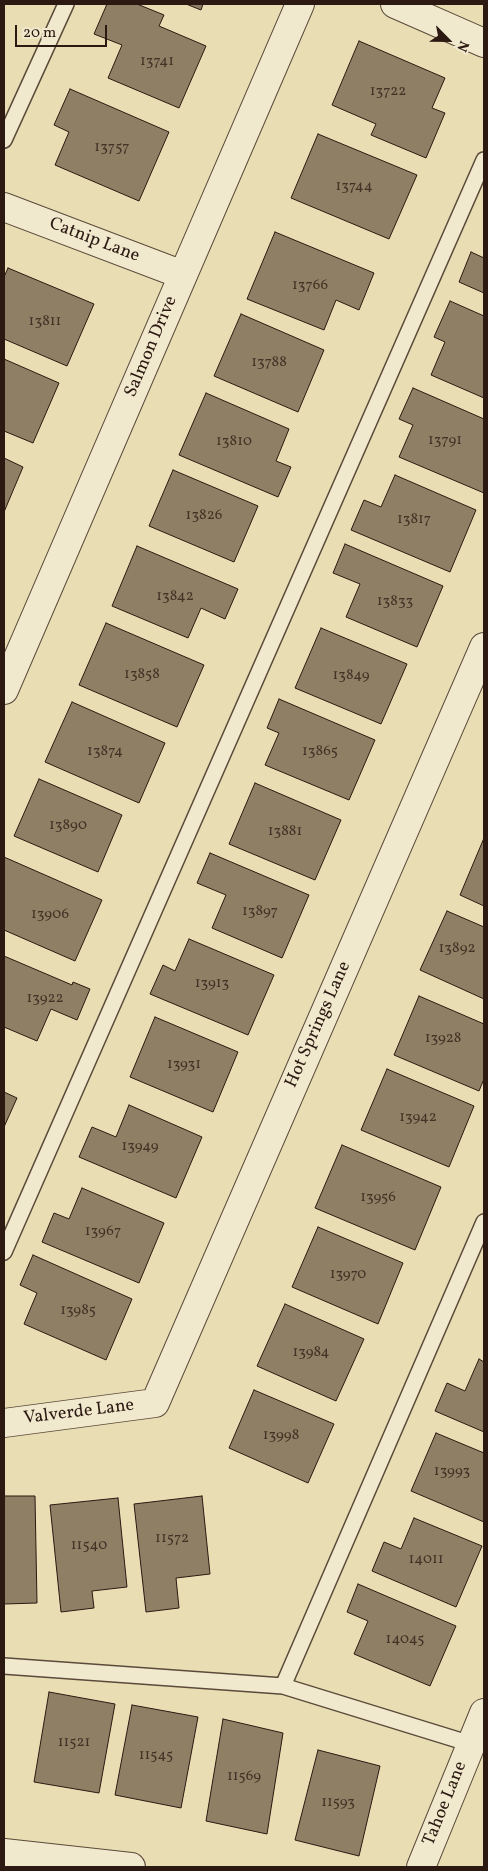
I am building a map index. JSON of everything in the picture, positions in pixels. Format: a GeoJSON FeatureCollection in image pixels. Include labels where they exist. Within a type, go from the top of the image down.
{"type":"FeatureCollection","features":[{"type":"Feature","properties":{"kind":"street","name":"Salmon Drive"},"geometry":{"type":"LineString","coordinates":[[4,690],[300,4]]}},
{"type":"Feature","properties":{"kind":"street"},"geometry":{"type":"LineString","coordinates":[[395,4],[484,43]]}},
{"type":"Feature","properties":{"kind":"street","name":"Catnip Lane"},"geometry":{"type":"LineString","coordinates":[[4,207],[183,275]]}},
{"type":"Feature","properties":{"kind":"street","name":"Hot Springs Lane"},"geometry":{"type":"LineString","coordinates":[[155,1403],[484,647]]}},
{"type":"Feature","properties":{"kind":"street","name":"Valverde Lane"},"geometry":{"type":"LineString","coordinates":[[4,1423],[155,1403]]}},
{"type":"Feature","properties":{"kind":"street","name":"Tahoe Lane"},"geometry":{"type":"LineString","coordinates":[[421,1867],[484,1713]]}},
{"type":"Feature","properties":{"kind":"street"},"geometry":{"type":"LineString","coordinates":[[4,1853],[131,1867]]}},
{"type":"Feature","properties":{"kind":"lane"},"geometry":{"type":"LineString","coordinates":[[4,140],[66,4]]}},
{"type":"Feature","properties":{"kind":"lane"},"geometry":{"type":"LineString","coordinates":[[4,1252],[484,160]]}},
{"type":"Feature","properties":{"kind":"lane"},"geometry":{"type":"LineString","coordinates":[[283,1686],[484,1222]]}},
{"type":"Feature","properties":{"kind":"lane"},"geometry":{"type":"LineString","coordinates":[[4,1666],[283,1686],[471,1744]]}},
{"type":"Feature","properties":{"kind":"building"},"geometry":{"type":"Polygon","coordinates":[[[107,4],[137,4],[164,15],[159,26],[206,46],[179,108],[108,78],[122,45],[94,34],[107,4]]]}},
{"type":"Feature","properties":{"kind":"building"},"geometry":{"type":"Polygon","coordinates":[[[186,4],[203,4],[201,10],[186,4]]]}},
{"type":"Feature","properties":{"kind":"building"},"geometry":{"type":"Polygon","coordinates":[[[359,41],[445,78],[432,108],[445,113],[426,158],[371,135],[376,124],[332,105],[359,41]]]}},
{"type":"Feature","properties":{"kind":"building"},"geometry":{"type":"Polygon","coordinates":[[[70,89],[169,132],[139,201],[55,165],[69,132],[54,125],[70,89]]]}},
{"type":"Feature","properties":{"kind":"building"},"geometry":{"type":"Polygon","coordinates":[[[318,134],[417,175],[389,239],[291,198],[318,134]]]}},
{"type":"Feature","properties":{"kind":"building"},"geometry":{"type":"Polygon","coordinates":[[[275,232],[374,273],[359,310],[336,300],[324,330],[247,299],[275,232]]]}},
{"type":"Feature","properties":{"kind":"building"},"geometry":{"type":"Polygon","coordinates":[[[471,252],[484,258],[484,293],[459,282],[471,252]]]}},
{"type":"Feature","properties":{"kind":"building"},"geometry":{"type":"Polygon","coordinates":[[[8,268],[94,304],[67,366],[4,339],[4,277],[8,268]]]}},
{"type":"Feature","properties":{"kind":"building"},"geometry":{"type":"Polygon","coordinates":[[[450,301],[484,316],[484,398],[431,375],[445,342],[434,337],[450,301]]]}},
{"type":"Feature","properties":{"kind":"building"},"geometry":{"type":"Polygon","coordinates":[[[241,314],[324,350],[298,412],[214,376],[241,314]]]}},
{"type":"Feature","properties":{"kind":"building"},"geometry":{"type":"Polygon","coordinates":[[[4,359],[59,383],[33,443],[4,431],[4,359]]]}},
{"type":"Feature","properties":{"kind":"building"},"geometry":{"type":"Polygon","coordinates":[[[413,388],[484,419],[484,493],[399,457],[413,425],[399,419],[413,388]]]}},
{"type":"Feature","properties":{"kind":"building"},"geometry":{"type":"Polygon","coordinates":[[[206,393],[289,429],[276,461],[291,467],[278,497],[179,455],[206,393]]]}},
{"type":"Feature","properties":{"kind":"building"},"geometry":{"type":"Polygon","coordinates":[[[4,458],[23,467],[4,512],[4,458]]]}},
{"type":"Feature","properties":{"kind":"building"},"geometry":{"type":"Polygon","coordinates":[[[173,470],[258,506],[234,562],[149,526],[173,470]]]}},
{"type":"Feature","properties":{"kind":"building"},"geometry":{"type":"Polygon","coordinates":[[[395,475],[476,510],[450,572],[351,530],[364,500],[381,507],[395,475]]]}},
{"type":"Feature","properties":{"kind":"building"},"geometry":{"type":"Polygon","coordinates":[[[345,544],[443,586],[417,647],[346,617],[360,584],[333,573],[345,544]]]}},
{"type":"Feature","properties":{"kind":"building"},"geometry":{"type":"Polygon","coordinates":[[[137,546],[238,589],[225,619],[201,608],[188,638],[112,606],[137,546]]]}},
{"type":"Feature","properties":{"kind":"building"},"geometry":{"type":"Polygon","coordinates":[[[106,623],[204,665],[177,727],[79,685],[106,623]]]}},
{"type":"Feature","properties":{"kind":"building"},"geometry":{"type":"Polygon","coordinates":[[[321,628],[407,664],[381,724],[295,688],[321,628]]]}},
{"type":"Feature","properties":{"kind":"building"},"geometry":{"type":"Polygon","coordinates":[[[279,699],[375,740],[349,800],[265,765],[279,733],[267,728],[279,699]]]}},
{"type":"Feature","properties":{"kind":"building"},"geometry":{"type":"Polygon","coordinates":[[[72,702],[165,743],[139,803],[45,762],[72,702]]]}},
{"type":"Feature","properties":{"kind":"building"},"geometry":{"type":"Polygon","coordinates":[[[39,779],[122,815],[98,872],[14,836],[39,779]]]}},
{"type":"Feature","properties":{"kind":"building"},"geometry":{"type":"Polygon","coordinates":[[[255,783],[341,820],[315,880],[229,844],[255,783]]]}},
{"type":"Feature","properties":{"kind":"building"},"geometry":{"type":"Polygon","coordinates":[[[484,838],[484,906],[460,895],[484,838]]]}},
{"type":"Feature","properties":{"kind":"building"},"geometry":{"type":"Polygon","coordinates":[[[210,853],[309,895],[282,958],[212,928],[226,895],[197,883],[210,853]]]}},
{"type":"Feature","properties":{"kind":"building"},"geometry":{"type":"Polygon","coordinates":[[[4,857],[102,900],[75,961],[4,930],[4,857]]]}},
{"type":"Feature","properties":{"kind":"building"},"geometry":{"type":"Polygon","coordinates":[[[447,911],[484,927],[484,999],[420,970],[447,911]]]}},
{"type":"Feature","properties":{"kind":"building"},"geometry":{"type":"Polygon","coordinates":[[[189,939],[274,975],[248,1035],[150,994],[163,965],[175,971],[189,939]]]}},
{"type":"Feature","properties":{"kind":"building"},"geometry":{"type":"Polygon","coordinates":[[[4,956],[72,985],[73,982],[90,989],[77,1020],[51,1009],[37,1041],[4,1027],[4,956]]]}},
{"type":"Feature","properties":{"kind":"building"},"geometry":{"type":"Polygon","coordinates":[[[419,996],[484,1024],[484,1079],[479,1091],[394,1055],[419,996]]]}},
{"type":"Feature","properties":{"kind":"building"},"geometry":{"type":"Polygon","coordinates":[[[155,1017],[238,1052],[213,1112],[130,1077],[155,1017]]]}},
{"type":"Feature","properties":{"kind":"building"},"geometry":{"type":"Polygon","coordinates":[[[387,1069],[474,1106],[449,1167],[361,1130],[387,1069]]]}},
{"type":"Feature","properties":{"kind":"building"},"geometry":{"type":"Polygon","coordinates":[[[4,1092],[17,1098],[4,1127],[4,1092]]]}},
{"type":"Feature","properties":{"kind":"building"},"geometry":{"type":"Polygon","coordinates":[[[129,1105],[202,1137],[176,1198],[79,1157],[92,1127],[116,1137],[129,1105]]]}},
{"type":"Feature","properties":{"kind":"building"},"geometry":{"type":"Polygon","coordinates":[[[342,1145],[441,1187],[415,1250],[315,1208],[342,1145]]]}},
{"type":"Feature","properties":{"kind":"building"},"geometry":{"type":"Polygon","coordinates":[[[82,1188],[164,1223],[139,1283],[42,1242],[54,1213],[69,1219],[82,1188]]]}},
{"type":"Feature","properties":{"kind":"building"},"geometry":{"type":"Polygon","coordinates":[[[318,1227],[403,1263],[378,1324],[292,1287],[318,1227]]]}},
{"type":"Feature","properties":{"kind":"building"},"geometry":{"type":"Polygon","coordinates":[[[33,1255],[132,1299],[106,1360],[24,1324],[37,1293],[20,1285],[33,1255]]]}},
{"type":"Feature","properties":{"kind":"building"},"geometry":{"type":"Polygon","coordinates":[[[285,1304],[364,1339],[336,1401],[257,1366],[285,1304]]]}},
{"type":"Feature","properties":{"kind":"building"},"geometry":{"type":"Polygon","coordinates":[[[479,1359],[484,1362],[484,1432],[435,1411],[447,1383],[465,1391],[479,1359]]]}},
{"type":"Feature","properties":{"kind":"building"},"geometry":{"type":"Polygon","coordinates":[[[254,1390],[334,1424],[308,1483],[229,1448],[254,1390]]]}},
{"type":"Feature","properties":{"kind":"building"},"geometry":{"type":"Polygon","coordinates":[[[436,1433],[484,1453],[484,1522],[411,1491],[436,1433]]]}},
{"type":"Feature","properties":{"kind":"building"},"geometry":{"type":"Polygon","coordinates":[[[4,1496],[35,1496],[37,1603],[4,1604],[4,1496]]]}},
{"type":"Feature","properties":{"kind":"building"},"geometry":{"type":"Polygon","coordinates":[[[202,1496],[210,1574],[176,1578],[179,1608],[146,1612],[134,1504],[202,1496]]]}},
{"type":"Feature","properties":{"kind":"building"},"geometry":{"type":"Polygon","coordinates":[[[118,1498],[127,1587],[92,1591],[94,1608],[61,1612],[50,1505],[118,1498]]]}},
{"type":"Feature","properties":{"kind":"building"},"geometry":{"type":"Polygon","coordinates":[[[414,1518],[482,1546],[456,1607],[372,1571],[384,1542],[401,1549],[414,1518]]]}},
{"type":"Feature","properties":{"kind":"building"},"geometry":{"type":"Polygon","coordinates":[[[358,1584],[456,1626],[430,1686],[354,1654],[368,1621],[347,1612],[358,1584]]]}},
{"type":"Feature","properties":{"kind":"building"},"geometry":{"type":"Polygon","coordinates":[[[49,1692],[115,1704],[99,1793],[34,1782],[49,1692]]]}},
{"type":"Feature","properties":{"kind":"building"},"geometry":{"type":"Polygon","coordinates":[[[132,1705],[198,1717],[181,1808],[115,1795],[132,1705]]]}},
{"type":"Feature","properties":{"kind":"building"},"geometry":{"type":"Polygon","coordinates":[[[223,1719],[283,1733],[267,1834],[206,1821],[223,1719]]]}},
{"type":"Feature","properties":{"kind":"building"},"geometry":{"type":"Polygon","coordinates":[[[318,1750],[380,1766],[359,1856],[295,1840],[318,1750]]]}}]}
